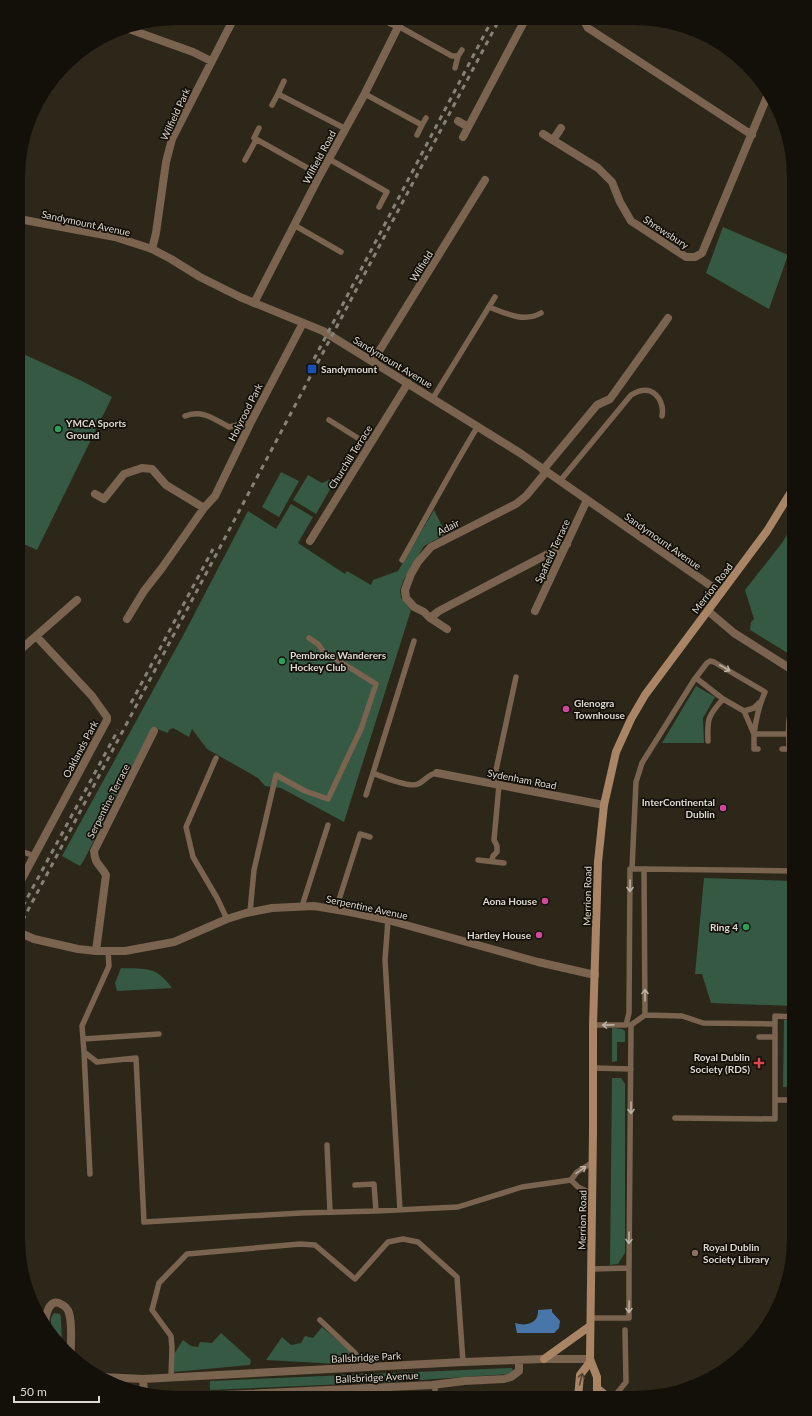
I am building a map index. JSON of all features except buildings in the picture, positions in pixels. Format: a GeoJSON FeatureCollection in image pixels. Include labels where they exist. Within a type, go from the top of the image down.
{"type":"FeatureCollection","features":[{"type":"Feature","properties":{"kind":"main road","name":"Merrion Road"},"geometry":{"type":"LineString","coordinates":[[597,1388],[597,1377],[590,1361],[593,1025],[598,862],[604,805],[616,752],[631,719],[648,690],[767,531],[787,498]]}},
{"type":"Feature","properties":{"kind":"main road"},"geometry":{"type":"LineString","coordinates":[[544,1359],[591,1322]]}},
{"type":"Feature","properties":{"kind":"main road"},"geometry":{"type":"LineString","coordinates":[[579,1391],[580,1375],[590,1361]]}},
{"type":"Feature","properties":{"kind":"main road"},"geometry":{"type":"LineString","coordinates":[[597,1388],[600,1391]]}},
{"type":"Feature","properties":{"kind":"street","name":"Wilfield Park"},"geometry":{"type":"LineString","coordinates":[[152,249],[156,233],[166,162],[172,139],[230,25]]}},
{"type":"Feature","properties":{"kind":"street","name":"Wilfield Road"},"geometry":{"type":"LineString","coordinates":[[254,303],[320,175],[365,94],[399,25]]}},
{"type":"Feature","properties":{"kind":"street"},"geometry":{"type":"LineString","coordinates":[[463,137],[522,25]]}},
{"type":"Feature","properties":{"kind":"street"},"geometry":{"type":"LineString","coordinates":[[586,25],[588,28],[752,135]]}},
{"type":"Feature","properties":{"kind":"street"},"geometry":{"type":"LineString","coordinates":[[135,31],[193,52],[211,61]]}},
{"type":"Feature","properties":{"kind":"street","name":"Shrewsbury"},"geometry":{"type":"LineString","coordinates":[[543,134],[598,168],[612,182],[620,202],[631,221],[686,257],[695,257],[702,253],[766,100]]}},
{"type":"Feature","properties":{"kind":"street"},"geometry":{"type":"LineString","coordinates":[[458,121],[468,127]]}},
{"type":"Feature","properties":{"kind":"street"},"geometry":{"type":"LineString","coordinates":[[553,140],[561,128]]}},
{"type":"Feature","properties":{"kind":"street","name":"Wilfield"},"geometry":{"type":"LineString","coordinates":[[373,361],[485,180]]}},
{"type":"Feature","properties":{"kind":"street","name":"Sandymount Avenue"},"geometry":{"type":"LineString","coordinates":[[25,220],[115,237],[152,249],[211,283],[254,303],[322,331],[373,361],[520,453],[721,593]]}},
{"type":"Feature","properties":{"kind":"street","name":"Adair"},"geometry":{"type":"LineString","coordinates":[[447,629],[430,618],[406,598],[404,590],[411,574],[426,552],[431,547],[516,504],[526,496],[544,471],[597,406],[610,399],[668,318]]}},
{"type":"Feature","properties":{"kind":"street","name":"Holyrood Park"},"geometry":{"type":"LineString","coordinates":[[127,619],[144,591],[204,508],[215,496],[251,422],[303,324]]}},
{"type":"Feature","properties":{"kind":"street","name":"Churchill Terrace"},"geometry":{"type":"LineString","coordinates":[[310,541],[408,383]]}},
{"type":"Feature","properties":{"kind":"street"},"geometry":{"type":"LineString","coordinates":[[96,494],[104,499],[124,474],[142,468],[152,469],[166,485],[204,508]]}},
{"type":"Feature","properties":{"kind":"street","name":"Spafield Terrace"},"geometry":{"type":"LineString","coordinates":[[535,611],[587,500]]}},
{"type":"Feature","properties":{"kind":"street"},"geometry":{"type":"LineString","coordinates":[[430,618],[438,611],[567,544]]}},
{"type":"Feature","properties":{"kind":"street"},"geometry":{"type":"LineString","coordinates":[[25,646],[77,600]]}},
{"type":"Feature","properties":{"kind":"street"},"geometry":{"type":"LineString","coordinates":[[708,611],[734,633],[787,667]]}},
{"type":"Feature","properties":{"kind":"street","name":"Oaklands Park"},"geometry":{"type":"LineString","coordinates":[[25,873],[107,720],[107,717],[92,696],[36,636]]}},
{"type":"Feature","properties":{"kind":"street","name":"Serpentine Terrace"},"geometry":{"type":"LineString","coordinates":[[96,951],[106,874],[97,864],[94,851],[154,731]]}},
{"type":"Feature","properties":{"kind":"street","name":"Sydenham Road"},"geometry":{"type":"LineString","coordinates":[[437,773],[604,805]]}},
{"type":"Feature","properties":{"kind":"street","name":"Serpentine Avenue"},"geometry":{"type":"LineString","coordinates":[[25,935],[34,939],[78,949],[96,951],[125,951],[174,942],[227,919],[250,912],[272,908],[314,906],[388,920],[538,962],[595,975]]}},
{"type":"Feature","properties":{"kind":"street"},"geometry":{"type":"LineString","coordinates":[[46,1316],[49,1306],[54,1303],[65,1306],[69,1313],[70,1346]]}},
{"type":"Feature","properties":{"kind":"street","name":"Ballsbridge Park"},"geometry":{"type":"LineString","coordinates":[[116,1378],[143,1379],[544,1359],[590,1361]]}},
{"type":"Feature","properties":{"kind":"street","name":"Ballsbridge Avenue"},"geometry":{"type":"LineString","coordinates":[[317,1391],[504,1380],[519,1371],[519,1360]]}},
{"type":"Feature","properties":{"kind":"street"},"geometry":{"type":"LineString","coordinates":[[143,1379],[144,1387]]}},
{"type":"Feature","properties":{"kind":"lane"},"geometry":{"type":"LineString","coordinates":[[403,25],[452,56],[458,56]]}},
{"type":"Feature","properties":{"kind":"lane"},"geometry":{"type":"LineString","coordinates":[[455,68],[458,56],[462,50]]}},
{"type":"Feature","properties":{"kind":"lane"},"geometry":{"type":"LineString","coordinates":[[272,105],[284,81]]}},
{"type":"Feature","properties":{"kind":"lane"},"geometry":{"type":"LineString","coordinates":[[278,94],[346,129]]}},
{"type":"Feature","properties":{"kind":"lane"},"geometry":{"type":"LineString","coordinates":[[365,94],[422,125]]}},
{"type":"Feature","properties":{"kind":"lane"},"geometry":{"type":"LineString","coordinates":[[417,135],[426,118]]}},
{"type":"Feature","properties":{"kind":"lane"},"geometry":{"type":"LineString","coordinates":[[245,160],[256,140],[254,138],[259,128]]}},
{"type":"Feature","properties":{"kind":"lane"},"geometry":{"type":"LineString","coordinates":[[256,140],[320,175]]}},
{"type":"Feature","properties":{"kind":"lane"},"geometry":{"type":"LineString","coordinates":[[330,159],[386,192],[379,207]]}},
{"type":"Feature","properties":{"kind":"lane"},"geometry":{"type":"LineString","coordinates":[[294,225],[340,252]]}},
{"type":"Feature","properties":{"kind":"lane"},"geometry":{"type":"LineString","coordinates":[[433,398],[495,297]]}},
{"type":"Feature","properties":{"kind":"lane"},"geometry":{"type":"LineString","coordinates":[[488,308],[522,317],[534,317],[541,313]]}},
{"type":"Feature","properties":{"kind":"lane"},"geometry":{"type":"LineString","coordinates":[[560,481],[631,395],[639,391],[650,391],[660,400],[664,410],[662,416]]}},
{"type":"Feature","properties":{"kind":"lane"},"geometry":{"type":"LineString","coordinates":[[185,416],[194,413],[203,414],[229,427],[251,422]]}},
{"type":"Feature","properties":{"kind":"lane"},"geometry":{"type":"LineString","coordinates":[[329,420],[369,445]]}},
{"type":"Feature","properties":{"kind":"lane"},"geometry":{"type":"LineString","coordinates":[[402,560],[478,426]]}},
{"type":"Feature","properties":{"kind":"lane"},"geometry":{"type":"LineString","coordinates":[[250,912],[254,870],[276,775],[304,791],[328,799],[361,729],[376,684],[323,651],[318,644],[309,638]]}},
{"type":"Feature","properties":{"kind":"lane"},"geometry":{"type":"LineString","coordinates":[[366,795],[414,641]]}},
{"type":"Feature","properties":{"kind":"lane"},"geometry":{"type":"LineString","coordinates":[[591,1322],[629,1318],[631,1069],[628,1025],[630,869],[632,869],[636,782],[642,764],[696,678],[710,661],[765,692],[756,716],[754,749],[758,749]]}},
{"type":"Feature","properties":{"kind":"lane"},"geometry":{"type":"LineString","coordinates":[[492,861],[493,856],[497,852],[494,840],[496,785],[516,677]]}},
{"type":"Feature","properties":{"kind":"lane"},"geometry":{"type":"LineString","coordinates":[[696,678],[723,699],[744,711],[754,734]]}},
{"type":"Feature","properties":{"kind":"lane"},"geometry":{"type":"LineString","coordinates":[[708,741],[707,724],[713,711],[723,699]]}},
{"type":"Feature","properties":{"kind":"lane"},"geometry":{"type":"LineString","coordinates":[[744,711],[754,708],[761,701]]}},
{"type":"Feature","properties":{"kind":"lane"},"geometry":{"type":"LineString","coordinates":[[754,734],[787,734]]}},
{"type":"Feature","properties":{"kind":"lane"},"geometry":{"type":"LineString","coordinates":[[782,749],[787,749]]}},
{"type":"Feature","properties":{"kind":"lane"},"geometry":{"type":"LineString","coordinates":[[216,758],[186,827],[193,856],[214,891],[227,919]]}},
{"type":"Feature","properties":{"kind":"lane"},"geometry":{"type":"LineString","coordinates":[[373,773],[408,785],[417,785],[432,774],[437,773]]}},
{"type":"Feature","properties":{"kind":"lane"},"geometry":{"type":"LineString","coordinates":[[302,906],[328,826]]}},
{"type":"Feature","properties":{"kind":"lane"},"geometry":{"type":"LineString","coordinates":[[336,909],[360,834],[370,837]]}},
{"type":"Feature","properties":{"kind":"lane"},"geometry":{"type":"LineString","coordinates":[[25,853],[34,856]]}},
{"type":"Feature","properties":{"kind":"lane"},"geometry":{"type":"LineString","coordinates":[[478,860],[504,863]]}},
{"type":"Feature","properties":{"kind":"lane"},"geometry":{"type":"LineString","coordinates":[[632,869],[787,871]]}},
{"type":"Feature","properties":{"kind":"lane"},"geometry":{"type":"LineString","coordinates":[[644,869],[645,1015]]}},
{"type":"Feature","properties":{"kind":"lane"},"geometry":{"type":"LineString","coordinates":[[388,920],[385,960],[400,1210]]}},
{"type":"Feature","properties":{"kind":"lane"},"geometry":{"type":"LineString","coordinates":[[90,1174],[82,1026],[109,966],[108,951]]}},
{"type":"Feature","properties":{"kind":"lane"},"geometry":{"type":"LineString","coordinates":[[593,1025],[628,1025],[645,1015],[682,1016],[703,1023],[775,1024]]}},
{"type":"Feature","properties":{"kind":"lane"},"geometry":{"type":"LineString","coordinates":[[675,1118],[775,1119],[775,1016],[787,1017]]}},
{"type":"Feature","properties":{"kind":"lane"},"geometry":{"type":"LineString","coordinates":[[83,1040],[159,1034]]}},
{"type":"Feature","properties":{"kind":"lane"},"geometry":{"type":"LineString","coordinates":[[759,1037],[774,1037]]}},
{"type":"Feature","properties":{"kind":"lane"},"geometry":{"type":"LineString","coordinates":[[84,1052],[97,1062],[136,1058],[144,1222],[301,1213],[458,1207],[522,1187],[571,1180],[577,1172],[592,1162]]}},
{"type":"Feature","properties":{"kind":"lane"},"geometry":{"type":"LineString","coordinates":[[593,1068],[631,1069]]}},
{"type":"Feature","properties":{"kind":"lane"},"geometry":{"type":"LineString","coordinates":[[775,1100],[787,1100]]}},
{"type":"Feature","properties":{"kind":"lane"},"geometry":{"type":"LineString","coordinates":[[327,1145],[330,1212]]}},
{"type":"Feature","properties":{"kind":"lane"},"geometry":{"type":"LineString","coordinates":[[571,1180],[578,1187],[592,1194]]}},
{"type":"Feature","properties":{"kind":"lane"},"geometry":{"type":"LineString","coordinates":[[355,1185],[374,1184],[376,1211]]}},
{"type":"Feature","properties":{"kind":"lane"},"geometry":{"type":"LineString","coordinates":[[171,1377],[171,1336],[152,1310],[159,1283],[187,1254],[300,1244],[315,1245],[355,1279],[388,1242],[403,1239],[418,1242],[457,1277],[463,1362]]}},
{"type":"Feature","properties":{"kind":"lane"},"geometry":{"type":"LineString","coordinates":[[591,1269],[629,1268]]}},
{"type":"Feature","properties":{"kind":"lane"},"geometry":{"type":"LineString","coordinates":[[320,1320],[356,1353],[365,1367]]}},
{"type":"Feature","properties":{"kind":"lane"},"geometry":{"type":"LineString","coordinates":[[619,1391],[626,1382],[625,1330]]}},
{"type":"Feature","properties":{"kind":"lane"},"geometry":{"type":"LineString","coordinates":[[435,1384],[436,1391]]}},
{"type":"Feature","properties":{"kind":"green space"},"geometry":{"type":"Polygon","coordinates":[[[723,227],[787,255],[769,309],[706,273],[723,227]]]}},
{"type":"Feature","properties":{"kind":"green space","name":"YMCA Sports Ground"},"geometry":{"type":"Polygon","coordinates":[[[25,355],[82,381],[112,397],[37,550],[25,545],[25,355]]]}},
{"type":"Feature","properties":{"kind":"green space"},"geometry":{"type":"Polygon","coordinates":[[[281,472],[299,481],[279,517],[262,507],[281,472]]]}},
{"type":"Feature","properties":{"kind":"green space"},"geometry":{"type":"Polygon","coordinates":[[[308,475],[322,483],[333,478],[336,479],[316,514],[293,500],[308,475]]]}},
{"type":"Feature","properties":{"kind":"green space","name":"Pembroke Wanderers Hockey Club"},"geometry":{"type":"Polygon","coordinates":[[[291,504],[313,517],[298,543],[345,574],[347,571],[371,585],[373,580],[398,571],[434,510],[446,534],[424,546],[404,579],[400,590],[401,598],[411,610],[344,822],[281,788],[265,786],[258,778],[207,749],[192,729],[189,737],[173,728],[169,730],[168,733],[152,727],[80,866],[62,856],[185,632],[248,511],[276,529],[291,504]]]}},
{"type":"Feature","properties":{"kind":"green space"},"geometry":{"type":"Polygon","coordinates":[[[787,535],[787,653],[750,630],[751,622],[754,619],[745,590],[787,535]]]}},
{"type":"Feature","properties":{"kind":"green space"},"geometry":{"type":"Polygon","coordinates":[[[696,686],[715,697],[703,718],[704,743],[662,743],[696,686]]]}},
{"type":"Feature","properties":{"kind":"green space","name":"Ring 4"},"geometry":{"type":"Polygon","coordinates":[[[704,878],[787,881],[787,1006],[711,1003],[702,974],[695,974],[704,878]]]}},
{"type":"Feature","properties":{"kind":"green space"},"geometry":{"type":"Polygon","coordinates":[[[121,968],[138,968],[156,972],[172,988],[117,991],[115,983],[121,968]]]}},
{"type":"Feature","properties":{"kind":"green space"},"geometry":{"type":"Polygon","coordinates":[[[784,1020],[787,1020],[787,1087],[783,1087],[784,1020]]]}},
{"type":"Feature","properties":{"kind":"green space"},"geometry":{"type":"Polygon","coordinates":[[[612,1028],[622,1029],[625,1031],[625,1042],[617,1042],[617,1061],[612,1062],[612,1028]]]}},
{"type":"Feature","properties":{"kind":"green space"},"geometry":{"type":"Polygon","coordinates":[[[612,1078],[621,1078],[625,1084],[625,1253],[618,1264],[610,1265],[612,1078]]]}},
{"type":"Feature","properties":{"kind":"green space"},"geometry":{"type":"Polygon","coordinates":[[[54,1313],[60,1314],[62,1337],[51,1323],[51,1318],[54,1313]]]}},
{"type":"Feature","properties":{"kind":"green space"},"geometry":{"type":"Polygon","coordinates":[[[322,1327],[351,1352],[339,1364],[266,1360],[282,1337],[291,1345],[301,1343],[305,1336],[313,1338],[322,1327]]]}},
{"type":"Feature","properties":{"kind":"green space"},"geometry":{"type":"Polygon","coordinates":[[[221,1333],[251,1360],[250,1365],[173,1372],[171,1359],[183,1340],[191,1346],[198,1347],[200,1342],[212,1343],[221,1333]]]}},
{"type":"Feature","properties":{"kind":"green space"},"geometry":{"type":"Polygon","coordinates":[[[512,1368],[513,1371],[509,1374],[391,1382],[210,1390],[210,1381],[512,1368]]]}},
{"type":"Feature","properties":{"kind":"water"},"geometry":{"type":"Polygon","coordinates":[[[552,1309],[552,1312],[560,1321],[559,1328],[554,1333],[517,1333],[515,1323],[531,1323],[536,1318],[538,1310],[552,1309]]]}},
{"type":"Feature","properties":{"kind":"railway"},"geometry":{"type":"LineString","coordinates":[[314,359],[489,25]]}},
{"type":"Feature","properties":{"kind":"railway"},"geometry":{"type":"LineString","coordinates":[[25,916],[496,25]]}},
{"type":"Feature","properties":{"kind":"railway"},"geometry":{"type":"LineString","coordinates":[[131,703],[213,549]]}},
{"type":"Feature","properties":{"kind":"railway"},"geometry":{"type":"LineString","coordinates":[[25,902],[118,730]]}},
{"type":"Feature","properties":{"kind":"place","name":"Sandymount"},"geometry":{"type":"Point","coordinates":[312,369]}},
{"type":"Feature","properties":{"kind":"place","name":"YMCA Sports Ground"},"geometry":{"type":"Point","coordinates":[58,429]}},
{"type":"Feature","properties":{"kind":"place","name":"Pembroke Wanderers Hockey Club"},"geometry":{"type":"Point","coordinates":[282,661]}},
{"type":"Feature","properties":{"kind":"place","name":"Glenogra Townhouse"},"geometry":{"type":"Point","coordinates":[566,709]}},
{"type":"Feature","properties":{"kind":"place","name":"InterContinental Dublin"},"geometry":{"type":"Point","coordinates":[723,808]}},
{"type":"Feature","properties":{"kind":"place","name":"Aona House"},"geometry":{"type":"Point","coordinates":[545,901]}},
{"type":"Feature","properties":{"kind":"place","name":"Ring 4"},"geometry":{"type":"Point","coordinates":[746,927]}},
{"type":"Feature","properties":{"kind":"place","name":"Hartley House"},"geometry":{"type":"Point","coordinates":[539,935]}},
{"type":"Feature","properties":{"kind":"place","name":"Royal Dublin Society (RDS)"},"geometry":{"type":"Point","coordinates":[759,1063]}},
{"type":"Feature","properties":{"kind":"place","name":"Royal Dublin Society Library"},"geometry":{"type":"Point","coordinates":[695,1253]}}]}
